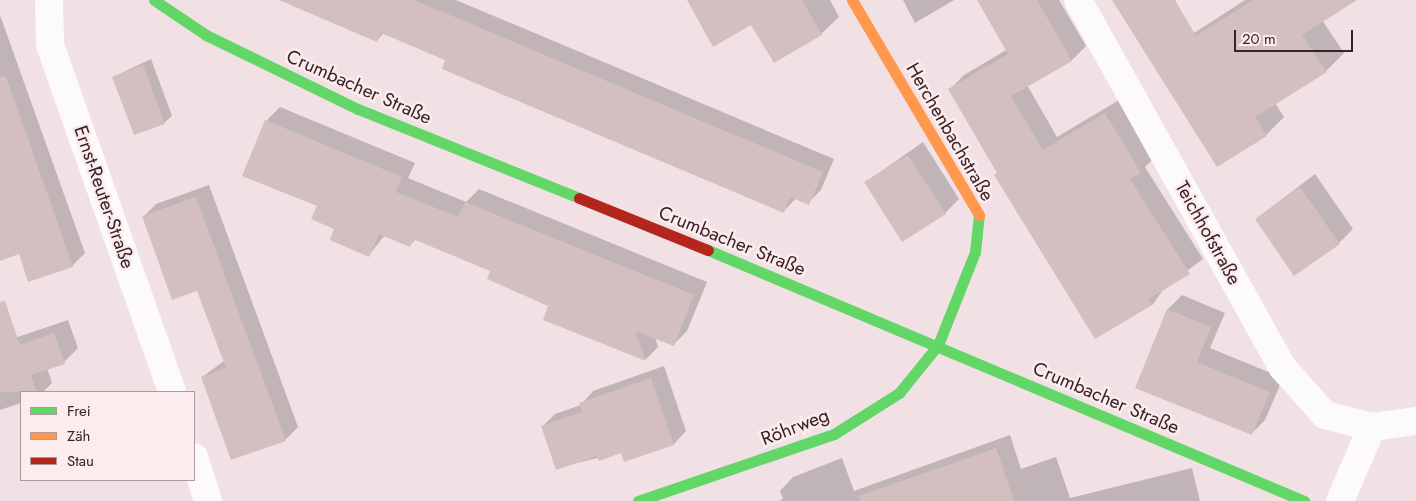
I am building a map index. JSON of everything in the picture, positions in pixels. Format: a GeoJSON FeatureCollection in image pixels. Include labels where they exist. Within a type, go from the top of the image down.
{"type":"FeatureCollection","features":[{"type":"Feature","properties":{"kind":"main road","name":"Crumbacher Straße"},"geometry":{"type":"LineString","coordinates":[[154,0],[206,35],[358,109],[938,345],[1304,501]]}},
{"type":"Feature","properties":{"kind":"main road","name":"Herchenbachstraße"},"geometry":{"type":"LineString","coordinates":[[852,0],[979,212],[975,252],[938,345]]}},
{"type":"Feature","properties":{"kind":"main road","name":"Röhrweg"},"geometry":{"type":"LineString","coordinates":[[638,501],[834,434],[900,393],[938,345]]}},
{"type":"Feature","properties":{"kind":"street","name":"Ernst-Reuter-Straße"},"geometry":{"type":"LineString","coordinates":[[49,0],[50,45],[172,391]]}},
{"type":"Feature","properties":{"kind":"street","name":"Teichhofstraße"},"geometry":{"type":"LineString","coordinates":[[1078,0],[1283,368],[1325,415],[1372,427]]}},
{"type":"Feature","properties":{"kind":"street"},"geometry":{"type":"LineString","coordinates":[[1340,501],[1372,427],[1416,421]]}},
{"type":"Feature","properties":{"kind":"street"},"geometry":{"type":"LineString","coordinates":[[195,460],[208,501]]}},
{"type":"Feature","properties":{"kind":"building"},"geometry":{"type":"Polygon","coordinates":[[[279,0],[414,0],[823,172],[809,205],[790,197],[784,213],[442,69],[445,60],[381,33],[377,42],[279,0]]]}},
{"type":"Feature","properties":{"kind":"building"},"geometry":{"type":"Polygon","coordinates":[[[687,0],[802,0],[822,35],[774,63],[751,25],[713,47],[687,0]]]}},
{"type":"Feature","properties":{"kind":"building"},"geometry":{"type":"Polygon","coordinates":[[[977,0],[1037,0],[1072,61],[1011,96],[1043,150],[1105,113],[1141,173],[1130,179],[1190,274],[1147,300],[1154,304],[1095,339],[994,175],[997,173],[948,89],[1008,54],[977,0]]]}},
{"type":"Feature","properties":{"kind":"building"},"geometry":{"type":"Polygon","coordinates":[[[1112,0],[1175,0],[1196,36],[1253,0],[1357,0],[1302,35],[1327,72],[1255,117],[1267,136],[1217,167],[1112,0]]]}},
{"type":"Feature","properties":{"kind":"building"},"geometry":{"type":"Polygon","coordinates":[[[143,65],[165,124],[134,135],[112,77],[143,65]]]}},
{"type":"Feature","properties":{"kind":"building"},"geometry":{"type":"Polygon","coordinates":[[[6,76],[73,267],[28,282],[19,254],[0,261],[0,77],[6,76]]]}},
{"type":"Feature","properties":{"kind":"building"},"geometry":{"type":"Polygon","coordinates":[[[265,120],[402,177],[396,192],[458,217],[465,202],[694,295],[674,346],[635,331],[646,361],[543,320],[548,306],[487,279],[490,271],[413,239],[410,247],[379,234],[369,257],[330,240],[334,229],[311,219],[317,206],[242,176],[265,120]]]}},
{"type":"Feature","properties":{"kind":"building"},"geometry":{"type":"Polygon","coordinates":[[[908,155],[946,214],[902,242],[864,182],[908,155]]]}},
{"type":"Feature","properties":{"kind":"building"},"geometry":{"type":"Polygon","coordinates":[[[1300,187],[1340,244],[1294,276],[1255,219],[1300,187]]]}},
{"type":"Feature","properties":{"kind":"building"},"geometry":{"type":"Polygon","coordinates":[[[196,197],[286,441],[231,460],[201,377],[226,368],[197,291],[172,300],[142,216],[196,197]]]}},
{"type":"Feature","properties":{"kind":"building"},"geometry":{"type":"Polygon","coordinates":[[[5,301],[20,345],[54,333],[65,364],[31,375],[37,391],[0,392],[0,302],[5,301]]]}},
{"type":"Feature","properties":{"kind":"building"},"geometry":{"type":"Polygon","coordinates":[[[1167,309],[1211,327],[1197,362],[1270,392],[1252,435],[1135,388],[1167,309]]]}},
{"type":"Feature","properties":{"kind":"building"},"geometry":{"type":"Polygon","coordinates":[[[651,378],[674,445],[624,462],[621,453],[599,461],[597,456],[556,470],[541,426],[582,412],[579,403],[651,378]]]}},
{"type":"Feature","properties":{"kind":"building"},"geometry":{"type":"Polygon","coordinates":[[[996,448],[1014,501],[860,501],[859,496],[996,448]]]}},
{"type":"Feature","properties":{"kind":"traffic: fast"},"geometry":{"type":"LineString","coordinates":[[154,0],[206,35],[358,109],[579,198]]}},
{"type":"Feature","properties":{"kind":"traffic: fast"},"geometry":{"type":"LineString","coordinates":[[638,501],[834,434],[899,393],[938,345],[975,252],[979,215]]}},
{"type":"Feature","properties":{"kind":"traffic: fast"},"geometry":{"type":"LineString","coordinates":[[708,250],[1304,501]]}},
{"type":"Feature","properties":{"kind":"traffic: slow"},"geometry":{"type":"LineString","coordinates":[[852,0],[979,215]]}},
{"type":"Feature","properties":{"kind":"traffic: jam"},"geometry":{"type":"LineString","coordinates":[[579,198],[708,250]]}}]}
